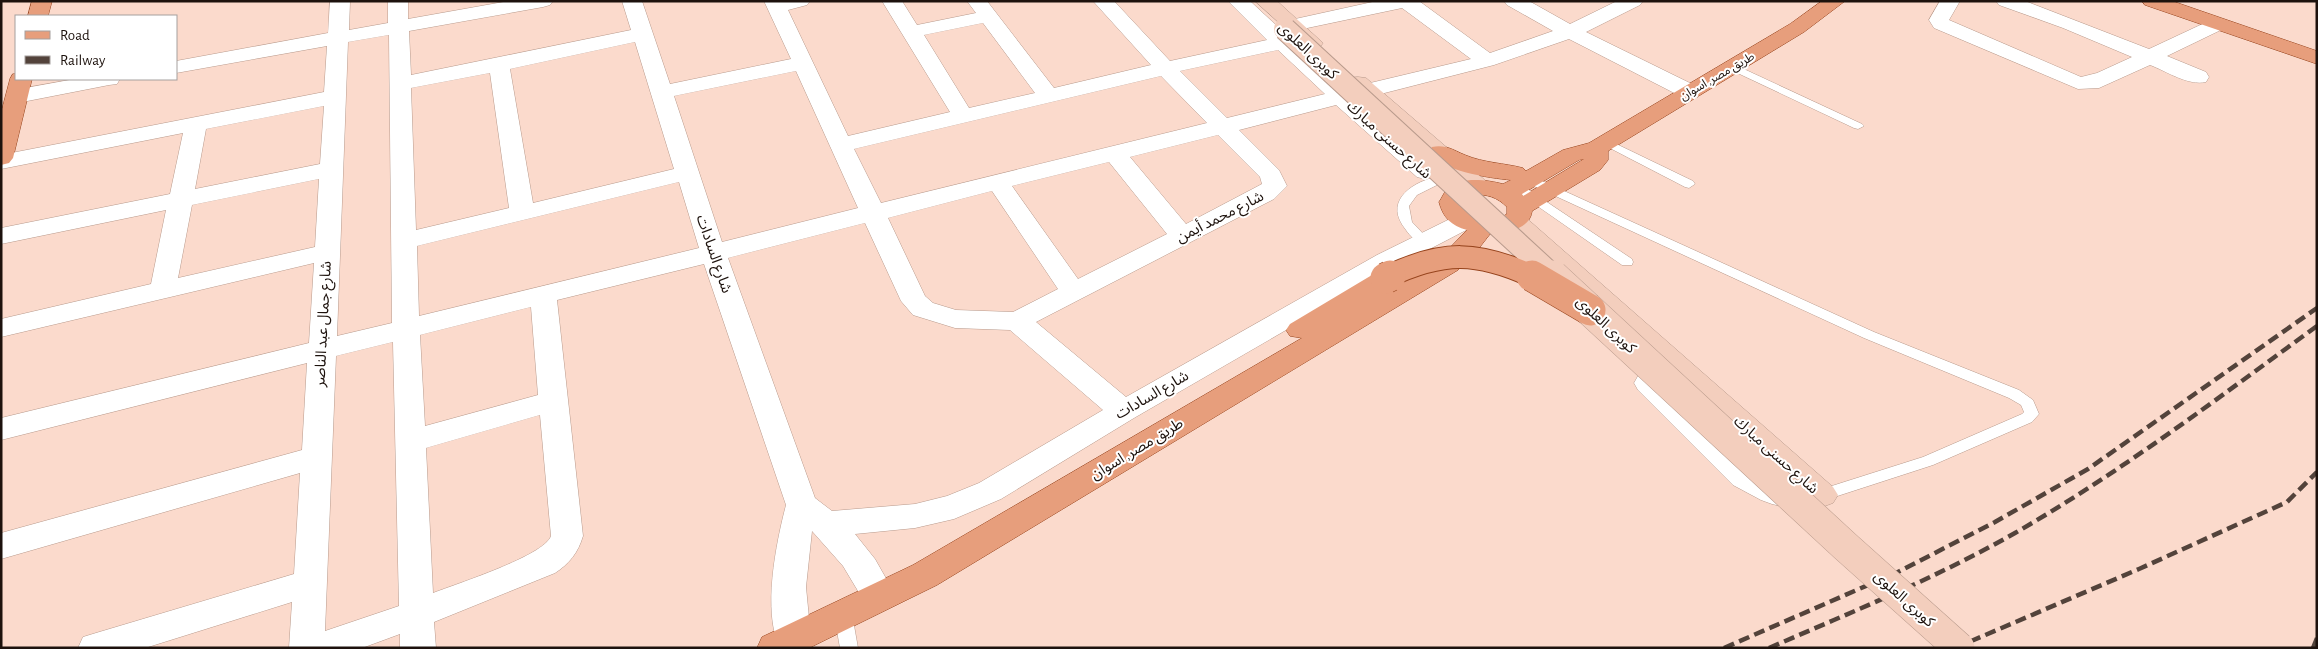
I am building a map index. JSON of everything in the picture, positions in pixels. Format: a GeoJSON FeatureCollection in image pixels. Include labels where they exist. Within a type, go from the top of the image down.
{"type":"FeatureCollection","features":[{"type":"Feature","properties":{"kind":"main road"},"geometry":{"type":"LineString","coordinates":[[38,15],[42,1]]}},
{"type":"Feature","properties":{"kind":"main road","name":"كوبرى العلوى"},"geometry":{"type":"LineString","coordinates":[[1254,1],[1845,546],[1959,648]]}},
{"type":"Feature","properties":{"kind":"main road","name":"شارع حسنى مبارك"},"geometry":{"type":"LineString","coordinates":[[1265,1],[1287,33],[1367,91],[1440,152],[1478,187],[1506,204],[1822,495]]}},
{"type":"Feature","properties":{"kind":"main road","name":"طريق مصر, اسوان"},"geometry":{"type":"LineString","coordinates":[[784,643],[925,574],[1449,264],[1463,252],[1506,204],[1553,166],[1571,155],[1601,145],[1797,28],[1835,1]]}},
{"type":"Feature","properties":{"kind":"main road"},"geometry":{"type":"LineString","coordinates":[[2152,1],[2317,58]]}},
{"type":"Feature","properties":{"kind":"main road"},"geometry":{"type":"LineString","coordinates":[[2167,1],[2317,53]]}},
{"type":"Feature","properties":{"kind":"main road"},"geometry":{"type":"LineString","coordinates":[[2183,1],[2317,47]]}},
{"type":"Feature","properties":{"kind":"main road"},"geometry":{"type":"LineString","coordinates":[[1,160],[5,128],[19,87]]}},
{"type":"Feature","properties":{"kind":"main road","name":"طريق مصر, اسوان"},"geometry":{"type":"LineString","coordinates":[[1506,204],[1592,166],[1601,145]]}},
{"type":"Feature","properties":{"kind":"main road"},"geometry":{"type":"LineString","coordinates":[[1440,152],[1469,165],[1496,172],[1526,172],[1553,166]]}},
{"type":"Feature","properties":{"kind":"main road"},"geometry":{"type":"LineString","coordinates":[[925,574],[976,527],[1004,508],[1403,268],[1434,259],[1464,257],[1486,259],[1529,273],[1590,310]]}},
{"type":"Feature","properties":{"kind":"street","name":"شارع جمال عبد الناصر"},"geometry":{"type":"LineString","coordinates":[[307,648],[340,1]]}},
{"type":"Feature","properties":{"kind":"street"},"geometry":{"type":"LineString","coordinates":[[178,67],[337,37],[398,14],[543,1]]}},
{"type":"Feature","properties":{"kind":"street","name":"شارع السادات"},"geometry":{"type":"LineString","coordinates":[[632,1],[713,252],[814,514],[847,545],[859,561],[879,596]]}},
{"type":"Feature","properties":{"kind":"street"},"geometry":{"type":"LineString","coordinates":[[892,1],[964,117]]}},
{"type":"Feature","properties":{"kind":"street","name":"شارع محمد أيمن"},"geometry":{"type":"LineString","coordinates":[[1017,321],[1265,194],[1275,186],[1271,175],[1167,70],[1103,1]]}},
{"type":"Feature","properties":{"kind":"street","name":"شارع حسنى مبارك"},"geometry":{"type":"LineString","coordinates":[[1238,1],[1287,33],[1340,97],[1435,181],[1506,204],[1744,477],[1772,492],[1790,497],[1806,498],[1822,495]]}},
{"type":"Feature","properties":{"kind":"street"},"geometry":{"type":"LineString","coordinates":[[1328,1],[1344,14]]}},
{"type":"Feature","properties":{"kind":"street"},"geometry":{"type":"LineString","coordinates":[[840,145],[1167,70],[1248,49],[1287,33],[1344,14],[1406,1],[1487,61]]}},
{"type":"Feature","properties":{"kind":"street"},"geometry":{"type":"LineString","coordinates":[[1514,1],[1570,32],[1690,92]]}},
{"type":"Feature","properties":{"kind":"street"},"geometry":{"type":"LineString","coordinates":[[1,429],[713,252],[1224,128],[1487,61],[1570,32],[1633,1]]}},
{"type":"Feature","properties":{"kind":"street"},"geometry":{"type":"LineString","coordinates":[[1950,1],[1940,16],[1939,20],[1942,24],[2069,81],[2085,83],[2097,81],[2218,24]]}},
{"type":"Feature","properties":{"kind":"street"},"geometry":{"type":"LineString","coordinates":[[2006,1],[2070,24],[2198,77]]}},
{"type":"Feature","properties":{"kind":"street"},"geometry":{"type":"LineString","coordinates":[[784,3],[802,63],[914,301],[923,309],[955,319],[1017,321],[1124,411]]}},
{"type":"Feature","properties":{"kind":"street"},"geometry":{"type":"LineString","coordinates":[[911,32],[982,8],[1049,97]]}},
{"type":"Feature","properties":{"kind":"street"},"geometry":{"type":"LineString","coordinates":[[398,14],[406,328],[418,648]]}},
{"type":"Feature","properties":{"kind":"street"},"geometry":{"type":"LineString","coordinates":[[400,84],[643,34]]}},
{"type":"Feature","properties":{"kind":"street"},"geometry":{"type":"LineString","coordinates":[[662,92],[802,63]]}},
{"type":"Feature","properties":{"kind":"street"},"geometry":{"type":"LineString","coordinates":[[499,65],[522,211]]}},
{"type":"Feature","properties":{"kind":"street"},"geometry":{"type":"LineString","coordinates":[[19,87],[99,80]]}},
{"type":"Feature","properties":{"kind":"street"},"geometry":{"type":"LineString","coordinates":[[1,160],[334,97]]}},
{"type":"Feature","properties":{"kind":"street"},"geometry":{"type":"LineString","coordinates":[[163,290],[196,124]]}},
{"type":"Feature","properties":{"kind":"street"},"geometry":{"type":"LineString","coordinates":[[1115,154],[1182,236]]}},
{"type":"Feature","properties":{"kind":"street"},"geometry":{"type":"LineString","coordinates":[[1,236],[330,169]]}},
{"type":"Feature","properties":{"kind":"street"},"geometry":{"type":"LineString","coordinates":[[404,241],[522,211],[688,173]]}},
{"type":"Feature","properties":{"kind":"street"},"geometry":{"type":"LineString","coordinates":[[998,183],[1073,292]]}},
{"type":"Feature","properties":{"kind":"street","name":"شارع السادات"},"geometry":{"type":"LineString","coordinates":[[814,514],[915,516],[954,507],[990,491],[1124,411],[1424,241],[1506,204]]}},
{"type":"Feature","properties":{"kind":"street"},"geometry":{"type":"LineString","coordinates":[[1,328],[326,252]]}},
{"type":"Feature","properties":{"kind":"street"},"geometry":{"type":"LineString","coordinates":[[318,648],[417,614],[543,564],[556,556],[564,548],[567,536],[543,294]]}},
{"type":"Feature","properties":{"kind":"street"},"geometry":{"type":"LineString","coordinates":[[410,441],[554,401]]}},
{"type":"Feature","properties":{"kind":"street"},"geometry":{"type":"LineString","coordinates":[[1,546],[316,457]]}},
{"type":"Feature","properties":{"kind":"street"},"geometry":{"type":"LineString","coordinates":[[784,643],[788,604],[788,570],[793,537],[814,514]]}},
{"type":"Feature","properties":{"kind":"street"},"geometry":{"type":"LineString","coordinates":[[96,648],[310,583]]}},
{"type":"Feature","properties":{"kind":"lane"},"geometry":{"type":"LineString","coordinates":[[1733,67],[1858,126]]}},
{"type":"Feature","properties":{"kind":"lane"},"geometry":{"type":"LineString","coordinates":[[1601,145],[1689,184]]}},
{"type":"Feature","properties":{"kind":"lane"},"geometry":{"type":"LineString","coordinates":[[1424,241],[1410,230],[1402,218],[1401,206],[1407,195],[1435,181]]}},
{"type":"Feature","properties":{"kind":"lane"},"geometry":{"type":"LineString","coordinates":[[1506,204],[1627,262]]}},
{"type":"Feature","properties":{"kind":"lane"},"geometry":{"type":"LineString","coordinates":[[1506,204],[1868,335],[2014,394],[2025,400],[2031,407],[2032,414],[2027,418],[1928,461],[1822,495]]}},
{"type":"Feature","properties":{"kind":"lane"},"geometry":{"type":"LineString","coordinates":[[843,614],[849,648]]}},
{"type":"Feature","properties":{"kind":"railway"},"geometry":{"type":"LineString","coordinates":[[1724,648],[1898,572],[1995,522],[2088,469],[2317,308]]}},
{"type":"Feature","properties":{"kind":"railway"},"geometry":{"type":"LineString","coordinates":[[1769,648],[1924,580],[2015,533],[2131,460],[2317,326]]}},
{"type":"Feature","properties":{"kind":"railway"},"geometry":{"type":"LineString","coordinates":[[1955,648],[2139,569],[2287,502],[2317,472]]}},
{"type":"Feature","properties":{"kind":"railway"},"geometry":{"type":"LineString","coordinates":[[2313,648],[2317,638]]}}]}
